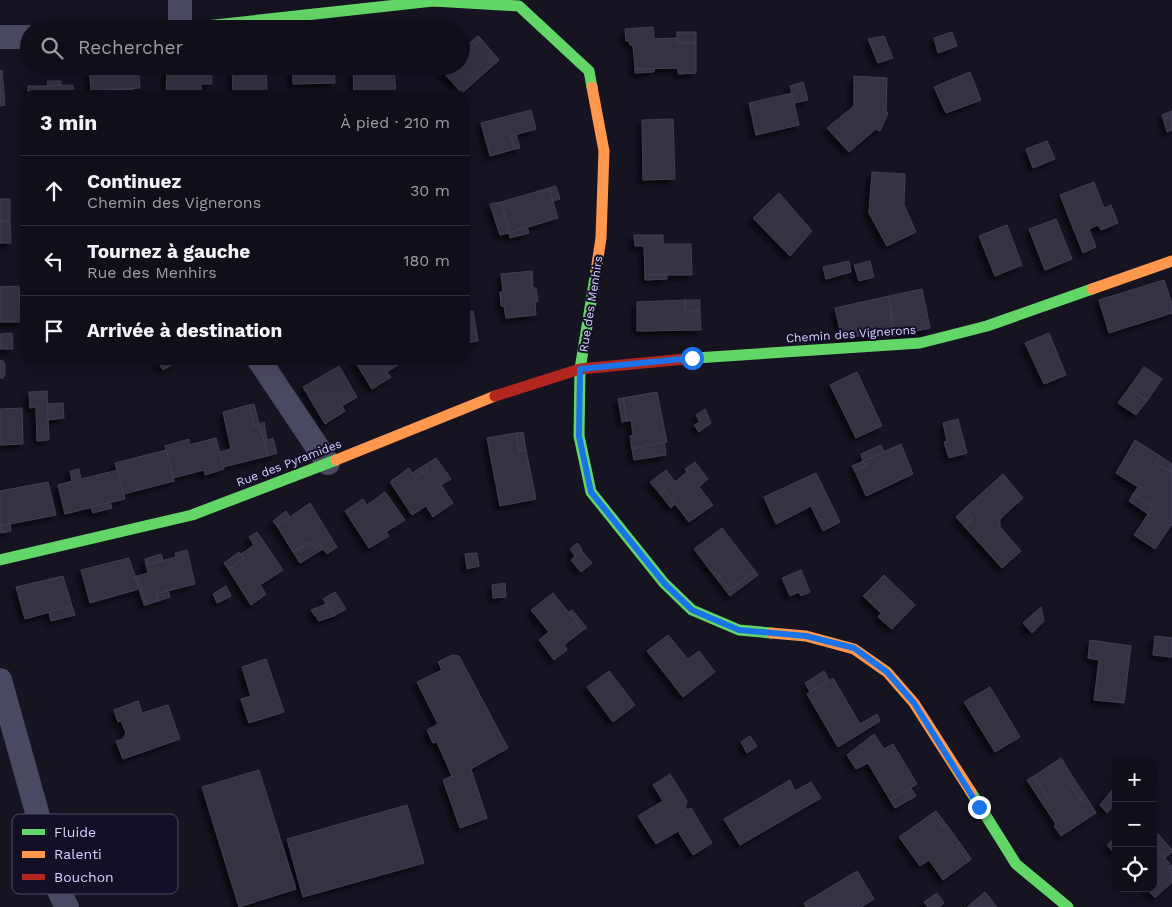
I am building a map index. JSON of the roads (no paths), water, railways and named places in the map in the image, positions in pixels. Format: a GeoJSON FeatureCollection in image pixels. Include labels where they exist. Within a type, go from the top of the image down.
{"type":"FeatureCollection","features":[{"type":"Feature","properties":{"kind":"street"},"geometry":{"type":"LineString","coordinates":[[179,20],[180,0]]}},
{"type":"Feature","properties":{"kind":"street","name":"Rue des Menhirs"},"geometry":{"type":"LineString","coordinates":[[261,20],[433,1],[519,6],[589,71],[604,151],[601,238],[580,369],[579,436],[591,492],[664,583],[692,610],[739,630],[806,636],[854,648],[887,672],[914,703],[1016,864],[1068,907]]}},
{"type":"Feature","properties":{"kind":"street"},"geometry":{"type":"LineString","coordinates":[[0,38],[20,37]]}},
{"type":"Feature","properties":{"kind":"street","name":"Chemin des Vignerons"},"geometry":{"type":"LineString","coordinates":[[580,369],[692,358],[920,343],[987,326],[1172,261]]}},
{"type":"Feature","properties":{"kind":"street"},"geometry":{"type":"LineString","coordinates":[[262,365],[328,463]]}},
{"type":"Feature","properties":{"kind":"street","name":"Rue des Pyramides"},"geometry":{"type":"LineString","coordinates":[[0,560],[192,514],[328,463],[479,401],[580,369]]}},
{"type":"Feature","properties":{"kind":"street"},"geometry":{"type":"LineString","coordinates":[[0,680],[39,814]]}}]}
